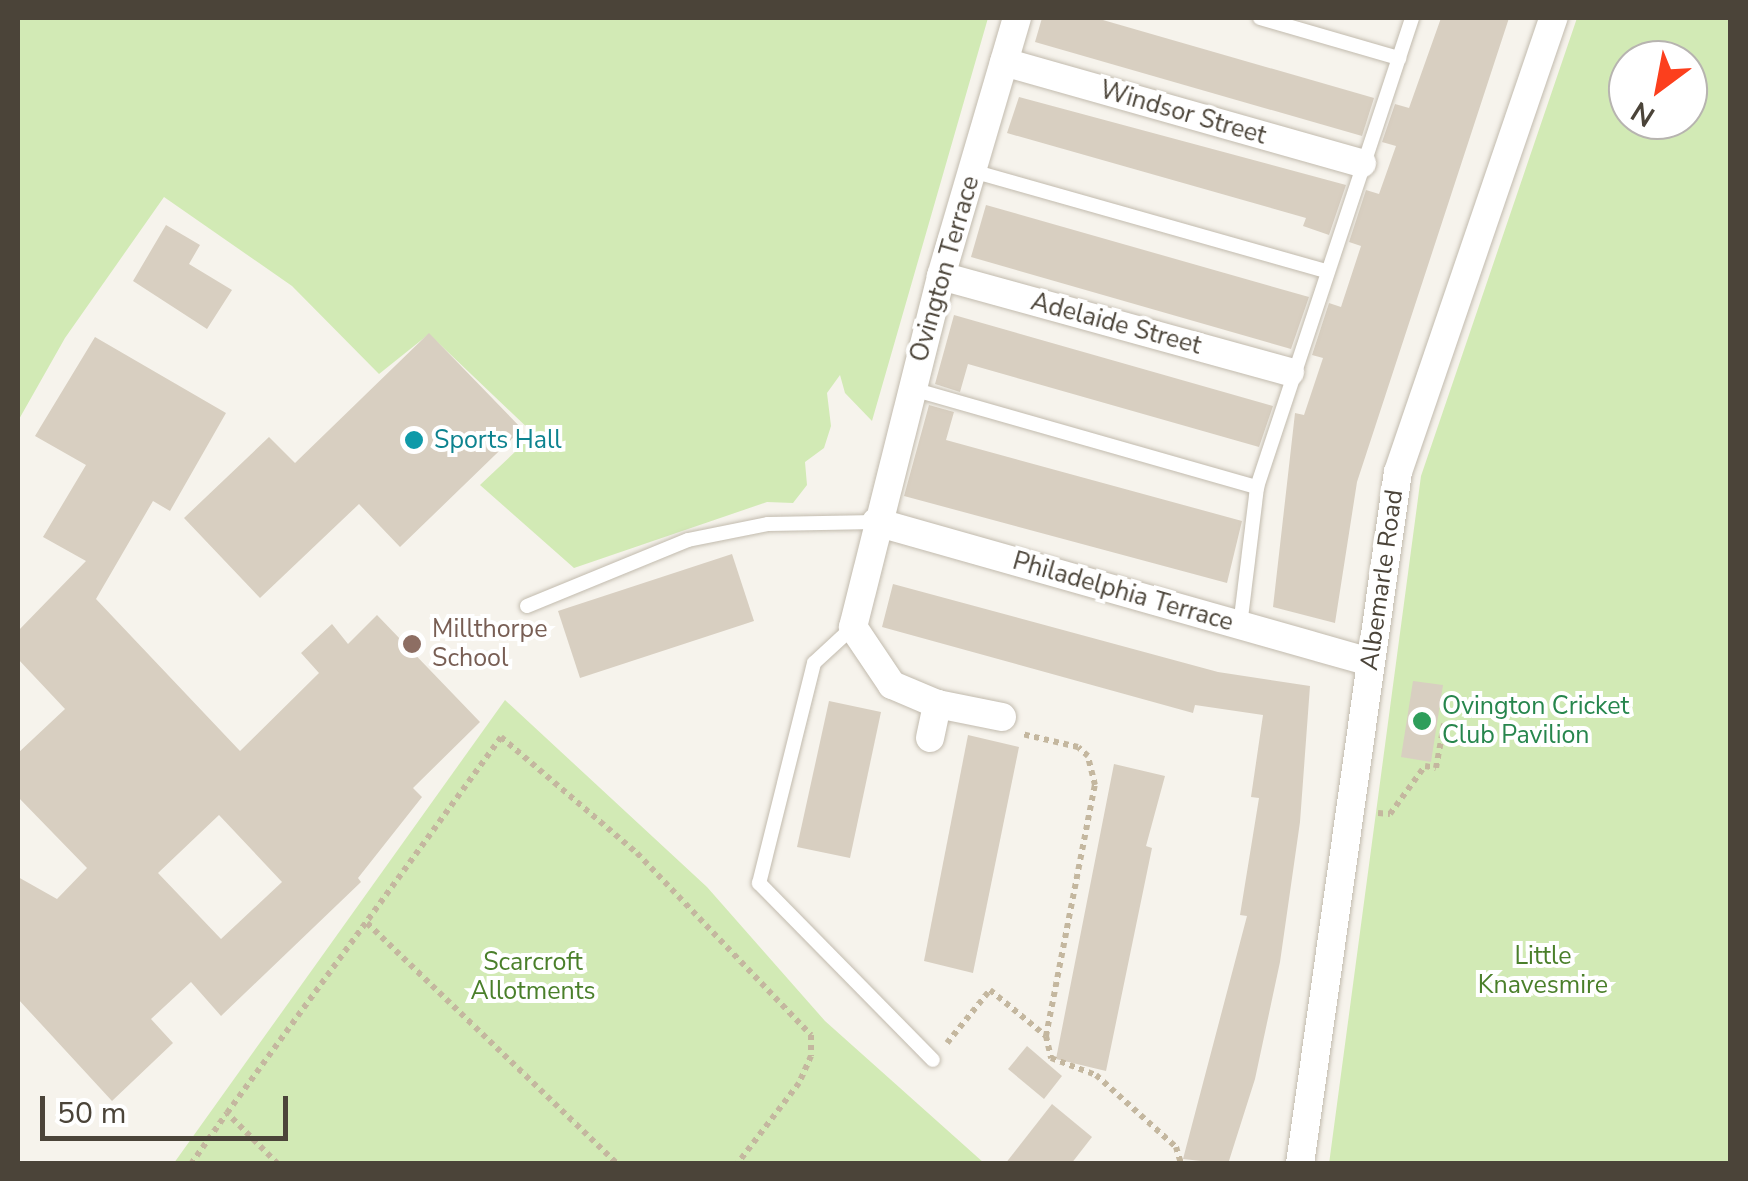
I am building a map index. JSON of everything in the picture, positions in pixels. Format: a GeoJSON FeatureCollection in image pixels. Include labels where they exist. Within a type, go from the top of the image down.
{"type":"FeatureCollection","features":[{"type":"Feature","properties":{"kind":"street","name":"Ovington Terrace"},"geometry":{"type":"LineString","coordinates":[[853,627],[876,522],[942,276],[1017,18]]}},
{"type":"Feature","properties":{"kind":"street","name":"Albemarle Road"},"geometry":{"type":"LineString","coordinates":[[1300,1164],[1398,472],[1553,18]]}},
{"type":"Feature","properties":{"kind":"street","name":"Windsor Street"},"geometry":{"type":"LineString","coordinates":[[1004,62],[1362,163]]}},
{"type":"Feature","properties":{"kind":"street","name":"Adelaide Street"},"geometry":{"type":"LineString","coordinates":[[942,276],[1290,372]]}},
{"type":"Feature","properties":{"kind":"street","name":"Philadelphia Terrace"},"geometry":{"type":"LineString","coordinates":[[876,522],[1370,662]]}},
{"type":"Feature","properties":{"kind":"street"},"geometry":{"type":"LineString","coordinates":[[853,627],[892,686],[937,704],[1002,716]]}},
{"type":"Feature","properties":{"kind":"street"},"geometry":{"type":"LineString","coordinates":[[930,738],[937,704]]}},
{"type":"Feature","properties":{"kind":"lane"},"geometry":{"type":"LineString","coordinates":[[1260,18],[1399,58]]}},
{"type":"Feature","properties":{"kind":"lane"},"geometry":{"type":"LineString","coordinates":[[1240,626],[1256,487],[1290,372],[1412,18]]}},
{"type":"Feature","properties":{"kind":"lane"},"geometry":{"type":"LineString","coordinates":[[972,170],[1325,270]]}},
{"type":"Feature","properties":{"kind":"lane"},"geometry":{"type":"LineString","coordinates":[[912,389],[1256,487]]}},
{"type":"Feature","properties":{"kind":"lane"},"geometry":{"type":"LineString","coordinates":[[527,606],[688,540],[768,524],[876,522]]}},
{"type":"Feature","properties":{"kind":"lane"},"geometry":{"type":"LineString","coordinates":[[853,627],[814,662],[759,883],[933,1060]]}},
{"type":"Feature","properties":{"kind":"path"},"geometry":{"type":"LineString","coordinates":[[1002,716],[998,728],[1078,747],[1088,756],[1095,785],[1046,1036],[1051,1058],[1096,1075],[1176,1146],[1181,1164]]}},
{"type":"Feature","properties":{"kind":"path"},"geometry":{"type":"LineString","coordinates":[[1390,814],[1425,766],[1436,768],[1444,724]]}},
{"type":"Feature","properties":{"kind":"path"},"geometry":{"type":"LineString","coordinates":[[191,1164],[502,737],[637,854],[811,1035],[811,1056],[799,1083],[737,1164]]}},
{"type":"Feature","properties":{"kind":"path"},"geometry":{"type":"LineString","coordinates":[[367,923],[616,1164]]}},
{"type":"Feature","properties":{"kind":"path"},"geometry":{"type":"LineString","coordinates":[[933,1060],[990,990],[1046,1036]]}},
{"type":"Feature","properties":{"kind":"path"},"geometry":{"type":"LineString","coordinates":[[227,1113],[278,1164]]}},
{"type":"Feature","properties":{"kind":"green space"},"geometry":{"type":"Polygon","coordinates":[[[18,18],[988,18],[872,421],[845,393],[840,375],[827,393],[831,426],[824,448],[805,462],[807,485],[793,503],[767,502],[574,568],[480,485],[534,434],[429,334],[379,374],[292,286],[164,197],[65,338],[18,421],[18,18]]]}},
{"type":"Feature","properties":{"kind":"green space","name":"Little Knavesmire"},"geometry":{"type":"Polygon","coordinates":[[[1577,18],[1730,18],[1730,1163],[1329,1164],[1421,476],[1577,18]]]}},
{"type":"Feature","properties":{"kind":"green space","name":"Scarcroft Allotments"},"geometry":{"type":"Polygon","coordinates":[[[505,700],[707,887],[825,1021],[984,1163],[174,1163],[505,700]]]}},
{"type":"Feature","properties":{"kind":"building"},"geometry":{"type":"Polygon","coordinates":[[[1042,18],[1096,18],[1374,98],[1362,136],[1035,42],[1042,18]]]}},
{"type":"Feature","properties":{"kind":"building"},"geometry":{"type":"Polygon","coordinates":[[[1441,18],[1509,18],[1357,482],[1335,623],[1273,607],[1295,413],[1304,415],[1323,358],[1312,355],[1329,303],[1341,307],[1361,246],[1349,242],[1366,190],[1379,194],[1396,146],[1382,142],[1395,104],[1409,108],[1441,18]]]}},
{"type":"Feature","properties":{"kind":"building"},"geometry":{"type":"Polygon","coordinates":[[[1019,97],[1346,185],[1329,235],[1303,226],[1306,218],[1007,133],[1019,97]]]}},
{"type":"Feature","properties":{"kind":"building"},"geometry":{"type":"Polygon","coordinates":[[[986,205],[1309,297],[1291,349],[971,257],[986,205]]]}},
{"type":"Feature","properties":{"kind":"building"},"geometry":{"type":"Polygon","coordinates":[[[166,225],[200,245],[189,264],[232,290],[207,329],[133,281],[166,225]]]}},
{"type":"Feature","properties":{"kind":"building"},"geometry":{"type":"Polygon","coordinates":[[[954,315],[1273,406],[1259,447],[968,364],[960,392],[935,384],[954,315]]]}},
{"type":"Feature","properties":{"kind":"building","name":"Sports Hall"},"geometry":{"type":"Polygon","coordinates":[[[429,333],[522,429],[400,547],[359,504],[260,598],[184,518],[269,437],[295,463],[429,333]]]}},
{"type":"Feature","properties":{"kind":"building"},"geometry":{"type":"Polygon","coordinates":[[[95,337],[226,413],[170,511],[153,501],[96,599],[240,751],[319,673],[301,653],[332,624],[348,644],[377,615],[480,722],[413,788],[422,797],[358,878],[361,882],[221,1016],[191,982],[151,1019],[173,1043],[112,1101],[18,999],[18,877],[57,899],[87,868],[18,797],[18,753],[65,709],[18,659],[18,631],[86,561],[43,537],[86,465],[35,436],[95,337]],[[219,815],[158,873],[221,939],[282,882],[219,815]]]}},
{"type":"Feature","properties":{"kind":"building"},"geometry":{"type":"Polygon","coordinates":[[[929,405],[954,412],[946,440],[1242,521],[1227,583],[904,496],[929,405]]]}},
{"type":"Feature","properties":{"kind":"building"},"geometry":{"type":"Polygon","coordinates":[[[732,554],[754,621],[580,678],[558,611],[732,554]]]}},
{"type":"Feature","properties":{"kind":"building"},"geometry":{"type":"Polygon","coordinates":[[[893,584],[1218,672],[1310,686],[1300,822],[1280,962],[1255,1079],[1228,1164],[1183,1159],[1247,916],[1240,915],[1259,798],[1251,797],[1263,715],[1195,705],[1193,713],[882,627],[893,584]]]}},
{"type":"Feature","properties":{"kind":"building","name":"Ovington Cricket Club Pavilion"},"geometry":{"type":"Polygon","coordinates":[[[1413,681],[1443,685],[1431,762],[1401,757],[1413,681]]]}},
{"type":"Feature","properties":{"kind":"building"},"geometry":{"type":"Polygon","coordinates":[[[829,701],[881,712],[850,858],[797,847],[829,701]]]}},
{"type":"Feature","properties":{"kind":"building"},"geometry":{"type":"Polygon","coordinates":[[[968,735],[1019,747],[973,973],[924,961],[968,735]]]}},
{"type":"Feature","properties":{"kind":"building"},"geometry":{"type":"Polygon","coordinates":[[[1114,764],[1165,776],[1146,846],[1152,848],[1106,1071],[1056,1059],[1114,764]]]}},
{"type":"Feature","properties":{"kind":"building"},"geometry":{"type":"Polygon","coordinates":[[[1027,1046],[1062,1076],[1044,1099],[1008,1069],[1027,1046]]]}},
{"type":"Feature","properties":{"kind":"building"},"geometry":{"type":"Polygon","coordinates":[[[1052,1104],[1092,1137],[1071,1164],[1005,1164],[1052,1104]]]}},
{"type":"Feature","properties":{"kind":"place","name":"Sports Hall"},"geometry":{"type":"Point","coordinates":[414,440]}},
{"type":"Feature","properties":{"kind":"place","name":"Millthorpe School"},"geometry":{"type":"Point","coordinates":[412,644]}},
{"type":"Feature","properties":{"kind":"place","name":"Ovington Cricket Club Pavilion"},"geometry":{"type":"Point","coordinates":[1422,721]}}]}
